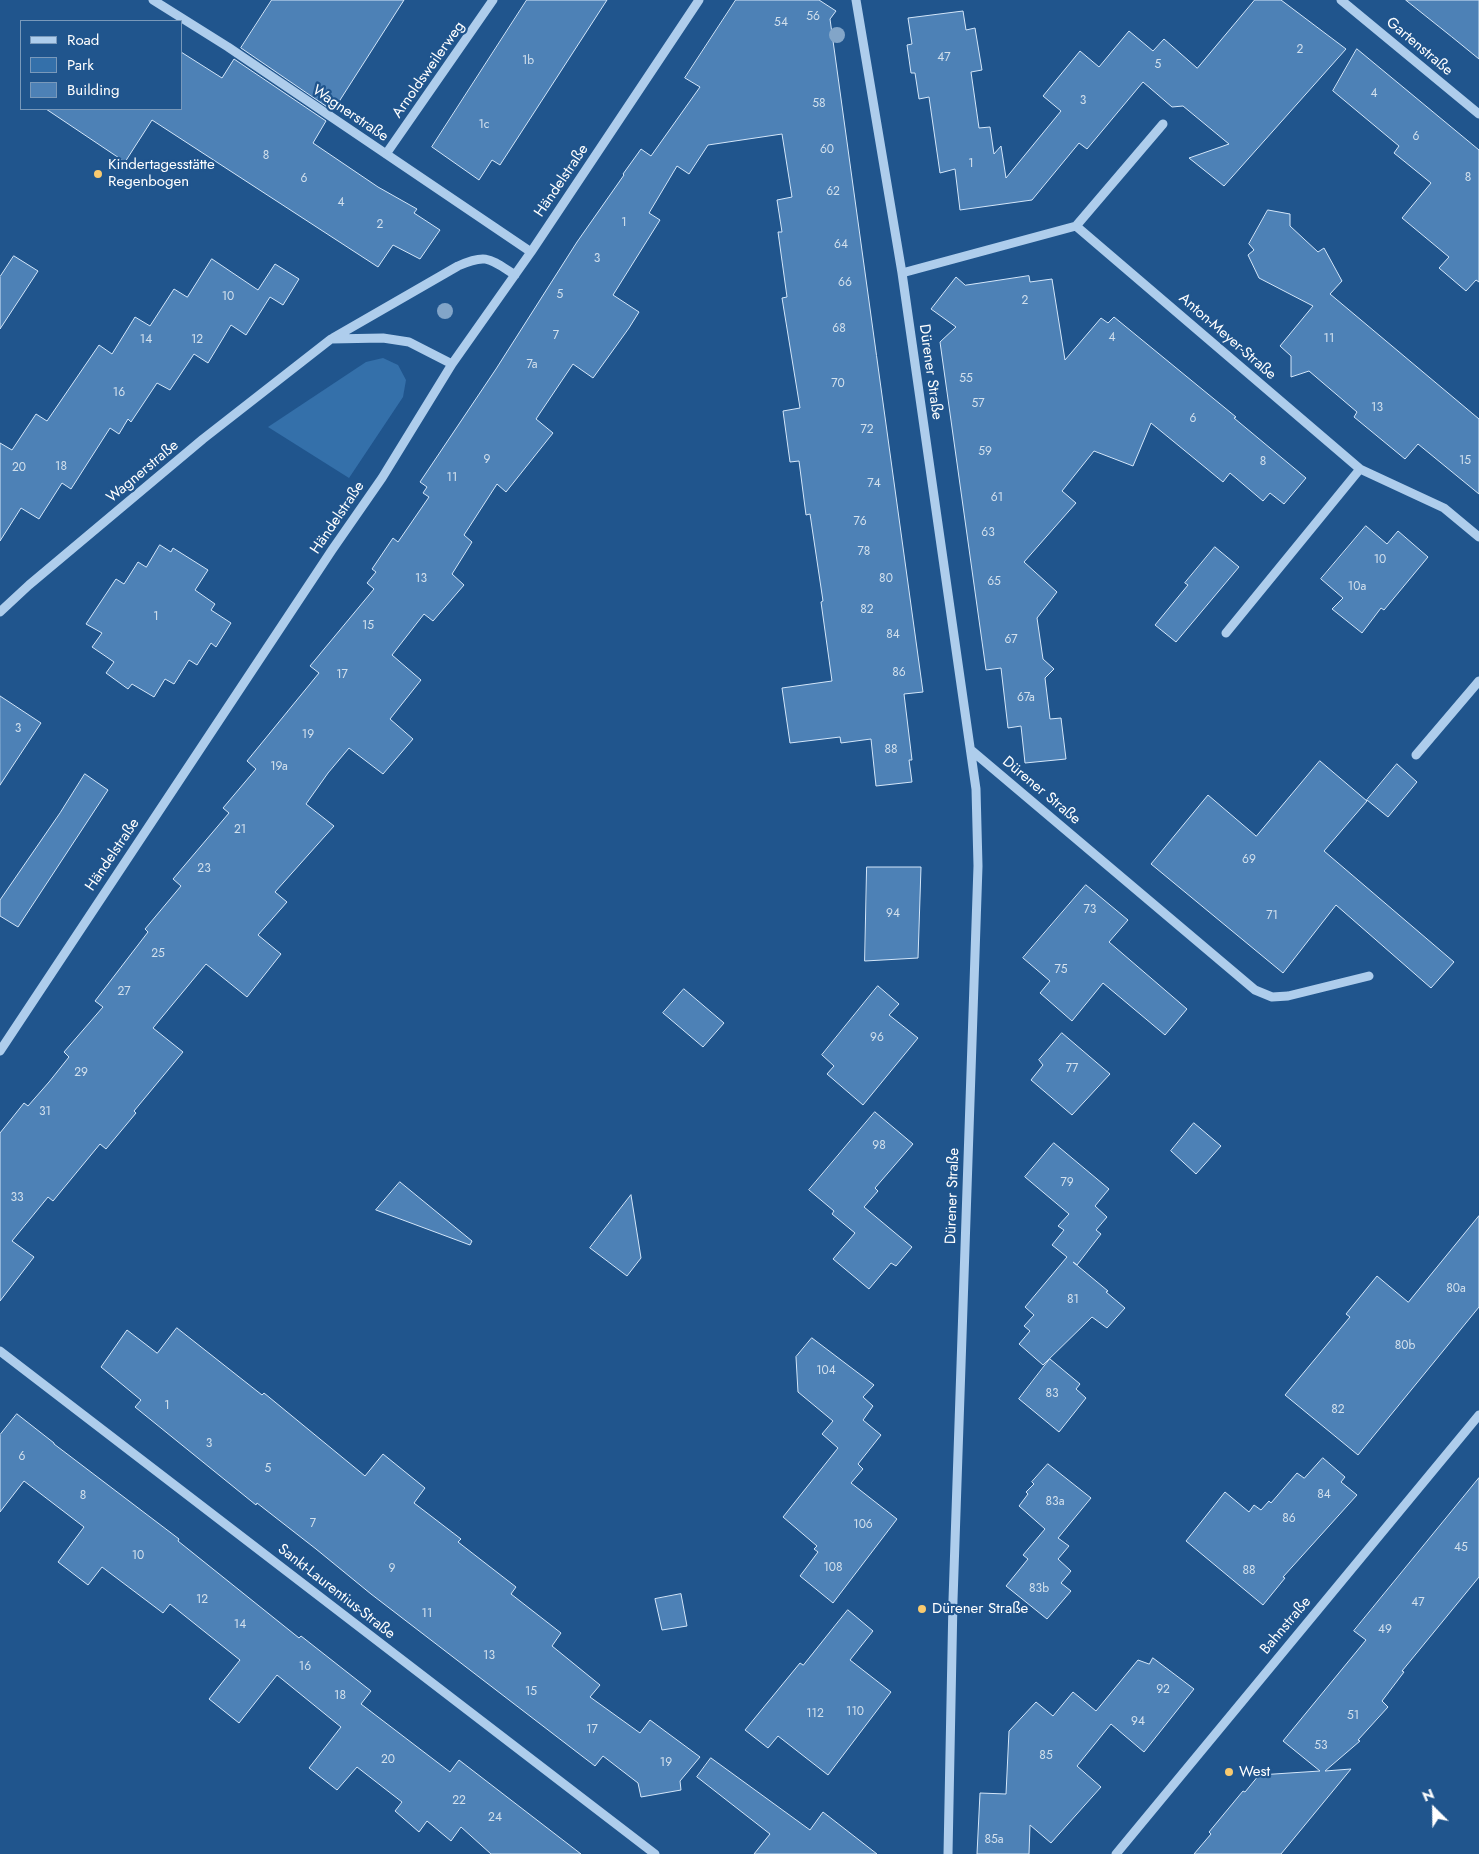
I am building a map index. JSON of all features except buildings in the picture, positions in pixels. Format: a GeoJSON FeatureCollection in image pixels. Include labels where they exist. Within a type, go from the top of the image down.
{"type":"FeatureCollection","features":[{"type":"Feature","properties":{"kind":"street","name":"Wagnerstraße"},"geometry":{"type":"LineString","coordinates":[[153,0],[228,47],[531,252]]}},
{"type":"Feature","properties":{"kind":"street","name":"Arnoldsweilerweg"},"geometry":{"type":"LineString","coordinates":[[386,154],[493,0]]}},
{"type":"Feature","properties":{"kind":"street","name":"Händelstraße"},"geometry":{"type":"LineString","coordinates":[[0,1051],[326,558],[382,478],[452,364],[531,252],[699,0]]}},
{"type":"Feature","properties":{"kind":"street","name":"Dürener Straße"},"geometry":{"type":"LineString","coordinates":[[856,0],[902,272],[976,789],[978,866],[954,1590],[948,1854]]}},
{"type":"Feature","properties":{"kind":"street","name":"Gartenstraße"},"geometry":{"type":"LineString","coordinates":[[1341,0],[1479,114]]}},
{"type":"Feature","properties":{"kind":"street"},"geometry":{"type":"LineString","coordinates":[[902,272],[1076,226],[1163,124]]}},
{"type":"Feature","properties":{"kind":"street","name":"Anton-Meyer-Straße"},"geometry":{"type":"LineString","coordinates":[[1076,226],[1360,469],[1444,508],[1479,537]]}},
{"type":"Feature","properties":{"kind":"street","name":"Wagnerstraße"},"geometry":{"type":"LineString","coordinates":[[0,612],[29,585],[203,439],[331,339],[458,266],[474,259],[489,259],[516,274]]}},
{"type":"Feature","properties":{"kind":"street"},"geometry":{"type":"LineString","coordinates":[[331,339],[383,338],[409,342],[452,364]]}},
{"type":"Feature","properties":{"kind":"street"},"geometry":{"type":"LineString","coordinates":[[1226,633],[1360,469]]}},
{"type":"Feature","properties":{"kind":"street"},"geometry":{"type":"LineString","coordinates":[[1416,755],[1479,680]]}},
{"type":"Feature","properties":{"kind":"street","name":"Dürener Straße"},"geometry":{"type":"LineString","coordinates":[[971,750],[1255,990],[1272,998],[1288,996],[1369,976]]}},
{"type":"Feature","properties":{"kind":"street","name":"Sankt-Laurentius-Straße"},"geometry":{"type":"LineString","coordinates":[[0,1351],[654,1854]]}},
{"type":"Feature","properties":{"kind":"street","name":"Bahnstraße"},"geometry":{"type":"LineString","coordinates":[[1116,1854],[1479,1415]]}},
{"type":"Feature","properties":{"kind":"green space"},"geometry":{"type":"Polygon","coordinates":[[[383,358],[398,365],[406,380],[403,397],[349,478],[268,427],[366,362],[383,358]]]}},
{"type":"Feature","properties":{"kind":"place","name":"Kindertagesstätte Regenbogen"},"geometry":{"type":"Point","coordinates":[98,174]}},
{"type":"Feature","properties":{"kind":"place","name":"Dürener Straße"},"geometry":{"type":"Point","coordinates":[922,1609]}},
{"type":"Feature","properties":{"kind":"place","name":"West"},"geometry":{"type":"Point","coordinates":[1229,1772]}}]}
